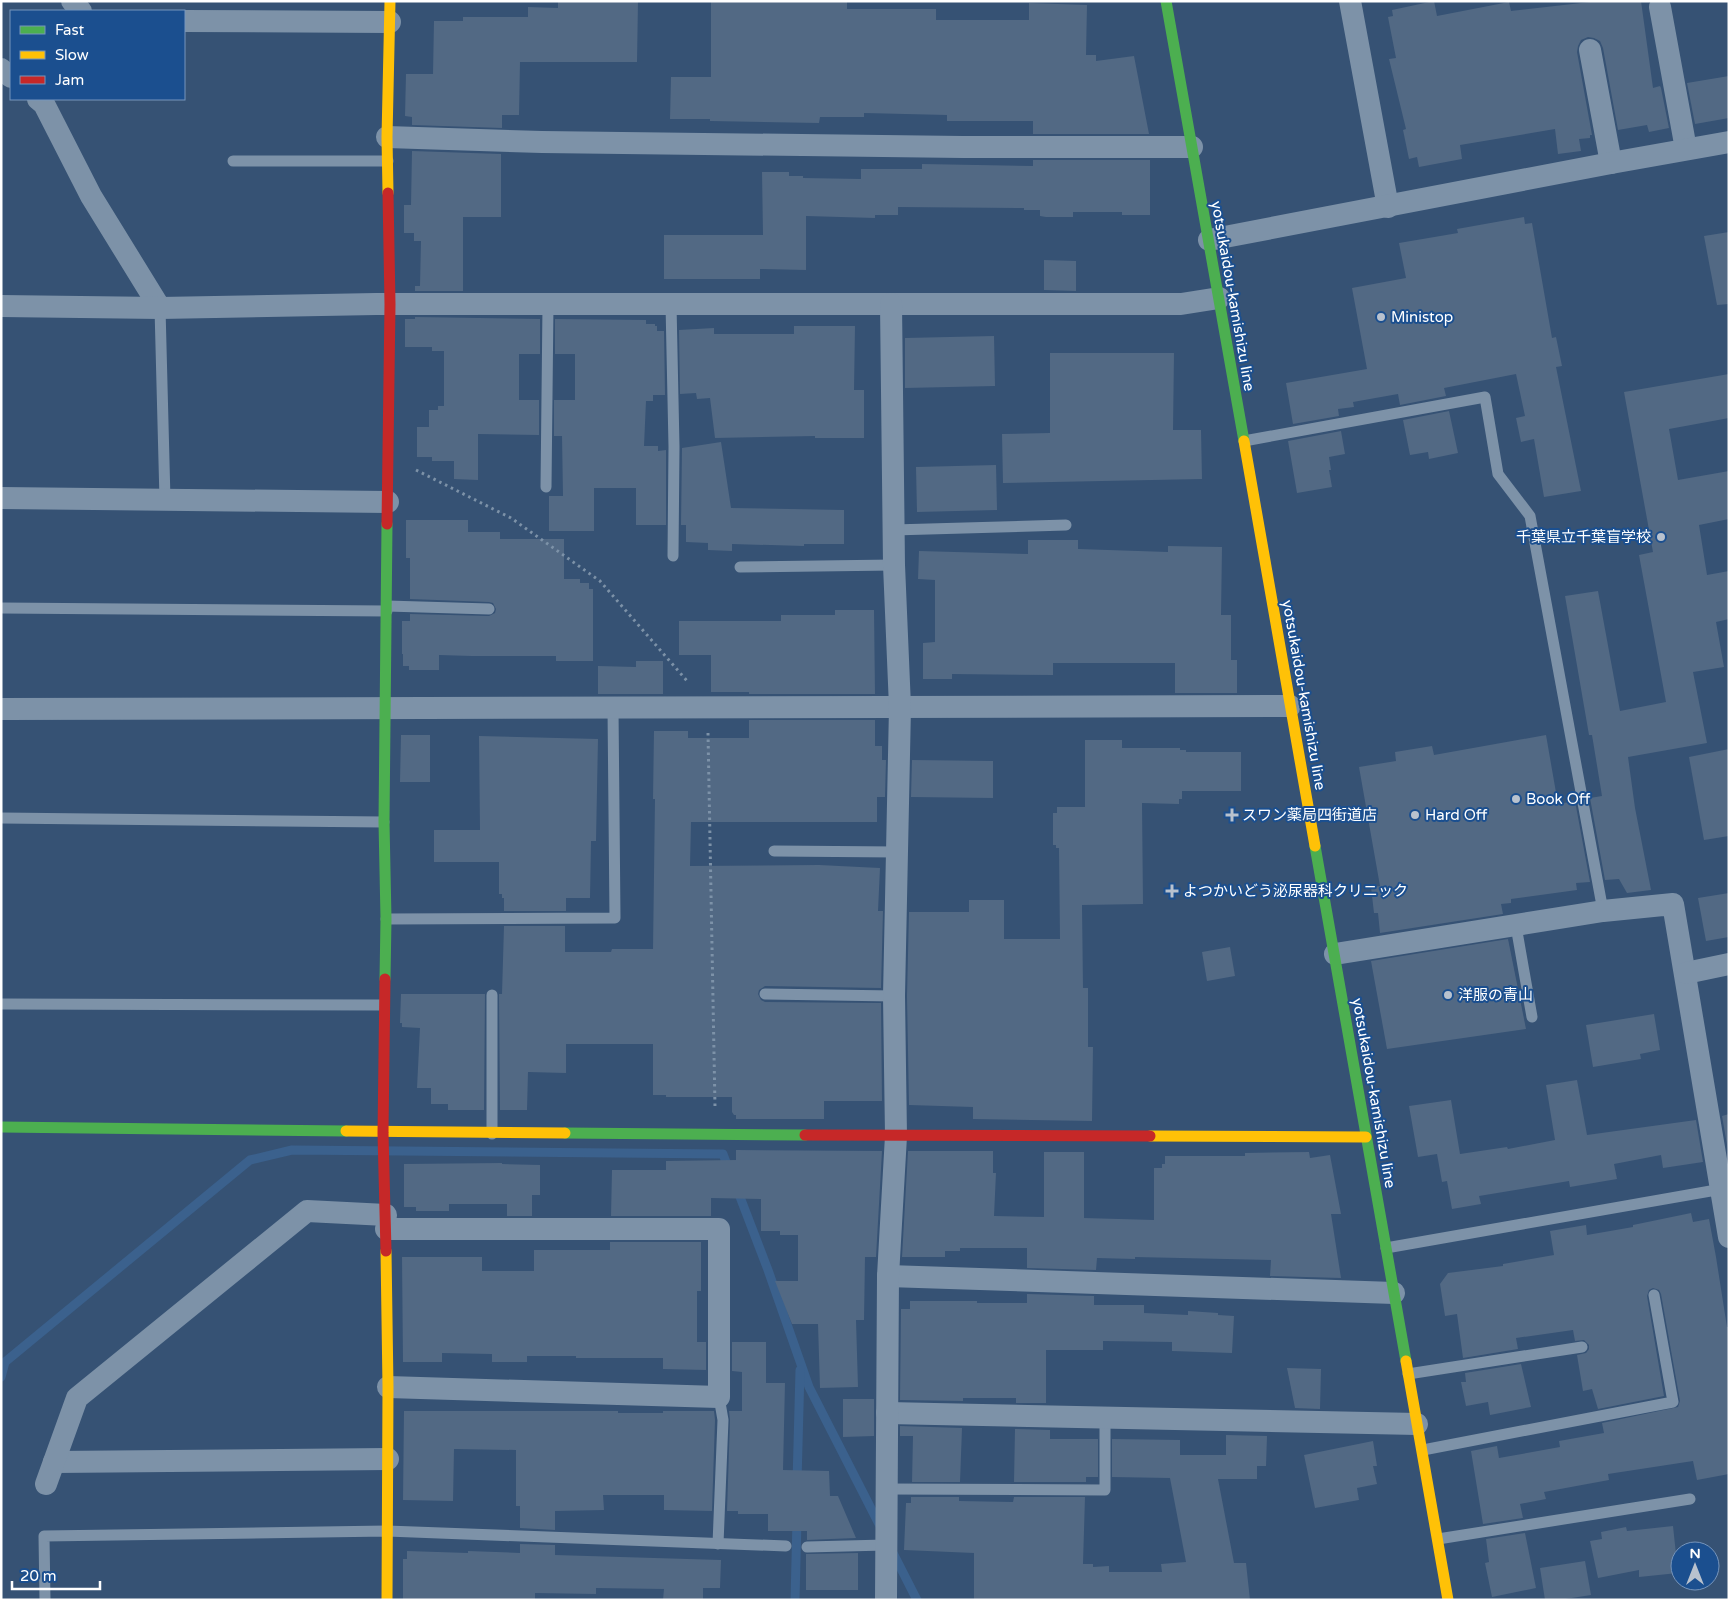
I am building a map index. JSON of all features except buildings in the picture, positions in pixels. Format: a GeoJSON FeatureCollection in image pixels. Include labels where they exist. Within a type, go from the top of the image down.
{"type":"FeatureCollection","features":[{"type":"Feature","properties":{"kind":"street","name":"yotsukaidou-kamishizu line"},"geometry":{"type":"LineString","coordinates":[[1166,1],[1448,1600]]}},
{"type":"Feature","properties":{"kind":"street"},"geometry":{"type":"LineString","coordinates":[[1350,1],[1388,206]]}},
{"type":"Feature","properties":{"kind":"street"},"geometry":{"type":"LineString","coordinates":[[1660,8],[1686,149]]}},
{"type":"Feature","properties":{"kind":"street"},"geometry":{"type":"LineString","coordinates":[[185,21],[390,12],[388,137],[390,304],[384,822],[386,919],[383,1138],[388,1387],[387,1600]]}},
{"type":"Feature","properties":{"kind":"street"},"geometry":{"type":"LineString","coordinates":[[1590,50],[1611,163]]}},
{"type":"Feature","properties":{"kind":"street"},"geometry":{"type":"LineString","coordinates":[[39,100],[44,104],[92,196],[160,308]]}},
{"type":"Feature","properties":{"kind":"street"},"geometry":{"type":"LineString","coordinates":[[388,137],[542,142],[963,147],[1192,147]]}},
{"type":"Feature","properties":{"kind":"street"},"geometry":{"type":"LineString","coordinates":[[1209,240],[1729,142]]}},
{"type":"Feature","properties":{"kind":"street"},"geometry":{"type":"LineString","coordinates":[[1,306],[160,308],[390,304],[1181,304],[1218,298]]}},
{"type":"Feature","properties":{"kind":"street"},"geometry":{"type":"LineString","coordinates":[[886,1600],[888,1276],[896,1136],[894,996],[900,707],[893,530],[891,304]]}},
{"type":"Feature","properties":{"kind":"street"},"geometry":{"type":"LineString","coordinates":[[1,498],[388,502]]}},
{"type":"Feature","properties":{"kind":"street"},"geometry":{"type":"LineString","coordinates":[[1,709],[1290,706]]}},
{"type":"Feature","properties":{"kind":"street"},"geometry":{"type":"LineString","coordinates":[[1335,954],[1603,911],[1673,904],[1723,1180],[1729,1237]]}},
{"type":"Feature","properties":{"kind":"street"},"geometry":{"type":"LineString","coordinates":[[1686,973],[1729,964]]}},
{"type":"Feature","properties":{"kind":"street"},"geometry":{"type":"LineString","coordinates":[[1,1127],[383,1138],[492,1134],[1366,1137]]}},
{"type":"Feature","properties":{"kind":"street"},"geometry":{"type":"LineString","coordinates":[[46,1484],[77,1398],[307,1210],[386,1222],[719,1230],[719,1397],[388,1387]]}},
{"type":"Feature","properties":{"kind":"street"},"geometry":{"type":"LineString","coordinates":[[888,1276],[1394,1293]]}},
{"type":"Feature","properties":{"kind":"street"},"geometry":{"type":"LineString","coordinates":[[887,1412],[1417,1424]]}},
{"type":"Feature","properties":{"kind":"street"},"geometry":{"type":"LineString","coordinates":[[54,1462],[388,1458]]}},
{"type":"Feature","properties":{"kind":"lane"},"geometry":{"type":"LineString","coordinates":[[233,160],[388,161]]}},
{"type":"Feature","properties":{"kind":"lane"},"geometry":{"type":"LineString","coordinates":[[671,304],[674,447],[673,556]]}},
{"type":"Feature","properties":{"kind":"lane"},"geometry":{"type":"LineString","coordinates":[[546,487],[548,305]]}},
{"type":"Feature","properties":{"kind":"lane"},"geometry":{"type":"LineString","coordinates":[[160,308],[165,500]]}},
{"type":"Feature","properties":{"kind":"lane"},"geometry":{"type":"LineString","coordinates":[[1244,441],[1485,397],[1498,474],[1530,516],[1603,911]]}},
{"type":"Feature","properties":{"kind":"lane"},"geometry":{"type":"LineString","coordinates":[[893,530],[1066,525]]}},
{"type":"Feature","properties":{"kind":"lane"},"geometry":{"type":"LineString","coordinates":[[740,567],[894,565]]}},
{"type":"Feature","properties":{"kind":"lane"},"geometry":{"type":"LineString","coordinates":[[1,608],[489,608]]}},
{"type":"Feature","properties":{"kind":"lane"},"geometry":{"type":"LineString","coordinates":[[386,919],[616,918],[614,708]]}},
{"type":"Feature","properties":{"kind":"lane"},"geometry":{"type":"LineString","coordinates":[[1,818],[384,822]]}},
{"type":"Feature","properties":{"kind":"lane"},"geometry":{"type":"LineString","coordinates":[[774,851],[897,852]]}},
{"type":"Feature","properties":{"kind":"lane"},"geometry":{"type":"LineString","coordinates":[[1516,926],[1532,1017]]}},
{"type":"Feature","properties":{"kind":"lane"},"geometry":{"type":"LineString","coordinates":[[765,994],[894,996]]}},
{"type":"Feature","properties":{"kind":"lane"},"geometry":{"type":"LineString","coordinates":[[492,995],[492,1134]]}},
{"type":"Feature","properties":{"kind":"lane"},"geometry":{"type":"LineString","coordinates":[[1,1004],[385,1005]]}},
{"type":"Feature","properties":{"kind":"lane"},"geometry":{"type":"LineString","coordinates":[[1386,1248],[1723,1180]]}},
{"type":"Feature","properties":{"kind":"lane"},"geometry":{"type":"LineString","coordinates":[[1423,1450],[1673,1402],[1654,1295]]}},
{"type":"Feature","properties":{"kind":"lane"},"geometry":{"type":"LineString","coordinates":[[1408,1374],[1582,1347]]}},
{"type":"Feature","properties":{"kind":"lane"},"geometry":{"type":"LineString","coordinates":[[718,1544],[722,1420],[719,1397]]}},
{"type":"Feature","properties":{"kind":"lane"},"geometry":{"type":"LineString","coordinates":[[886,1489],[1105,1490],[1105,1417]]}},
{"type":"Feature","properties":{"kind":"lane"},"geometry":{"type":"LineString","coordinates":[[1438,1539],[1690,1499]]}},
{"type":"Feature","properties":{"kind":"lane"},"geometry":{"type":"LineString","coordinates":[[44,1600],[44,1536],[388,1531],[786,1546]]}},
{"type":"Feature","properties":{"kind":"lane"},"geometry":{"type":"LineString","coordinates":[[807,1547],[885,1545]]}},
{"type":"Feature","properties":{"kind":"path"},"geometry":{"type":"LineString","coordinates":[[388,456],[511,518],[600,581],[707,704],[715,1135]]}},
{"type":"Feature","properties":{"kind":"waterway"},"geometry":{"type":"LineString","coordinates":[[1,1377],[5,1362],[250,1160],[292,1150],[723,1154],[729,1170]]}},
{"type":"Feature","properties":{"kind":"waterway"},"geometry":{"type":"LineString","coordinates":[[737,1189],[809,1387],[880,1526]]}},
{"type":"Feature","properties":{"kind":"waterway"},"geometry":{"type":"LineString","coordinates":[[797,1482],[800,1370]]}},
{"type":"Feature","properties":{"kind":"waterway"},"geometry":{"type":"LineString","coordinates":[[795,1600],[797,1520]]}},
{"type":"Feature","properties":{"kind":"waterway"},"geometry":{"type":"LineString","coordinates":[[892,1551],[917,1600]]}},
{"type":"Feature","properties":{"kind":"traffic: fast"},"geometry":{"type":"LineString","coordinates":[[1166,1],[1244,441]]}},
{"type":"Feature","properties":{"kind":"traffic: fast"},"geometry":{"type":"LineString","coordinates":[[385,979],[384,822],[387,524]]}},
{"type":"Feature","properties":{"kind":"traffic: fast"},"geometry":{"type":"LineString","coordinates":[[1315,846],[1406,1361]]}},
{"type":"Feature","properties":{"kind":"traffic: fast"},"geometry":{"type":"LineString","coordinates":[[1,1127],[346,1131]]}},
{"type":"Feature","properties":{"kind":"traffic: fast"},"geometry":{"type":"LineString","coordinates":[[565,1133],[805,1135]]}},
{"type":"Feature","properties":{"kind":"traffic: slow"},"geometry":{"type":"LineString","coordinates":[[388,193],[387,137],[390,1]]}},
{"type":"Feature","properties":{"kind":"traffic: slow"},"geometry":{"type":"LineString","coordinates":[[1244,441],[1315,846]]}},
{"type":"Feature","properties":{"kind":"traffic: slow"},"geometry":{"type":"LineString","coordinates":[[346,1131],[565,1133]]}},
{"type":"Feature","properties":{"kind":"traffic: slow"},"geometry":{"type":"LineString","coordinates":[[1150,1136],[1366,1137]]}},
{"type":"Feature","properties":{"kind":"traffic: slow"},"geometry":{"type":"LineString","coordinates":[[386,1251],[388,1387],[387,1600]]}},
{"type":"Feature","properties":{"kind":"traffic: slow"},"geometry":{"type":"LineString","coordinates":[[1406,1361],[1448,1600]]}},
{"type":"Feature","properties":{"kind":"traffic: jam"},"geometry":{"type":"LineString","coordinates":[[387,524],[390,304],[388,193]]}},
{"type":"Feature","properties":{"kind":"traffic: jam"},"geometry":{"type":"LineString","coordinates":[[385,979],[383,1133],[386,1251]]}},
{"type":"Feature","properties":{"kind":"traffic: jam"},"geometry":{"type":"LineString","coordinates":[[805,1135],[1150,1136]]}},
{"type":"Feature","properties":{"kind":"place","name":"Ministop"},"geometry":{"type":"Point","coordinates":[1381,317]}},
{"type":"Feature","properties":{"kind":"place","name":"千葉県立千葉盲学校"},"geometry":{"type":"Point","coordinates":[1661,537]}},
{"type":"Feature","properties":{"kind":"place","name":"Book Off"},"geometry":{"type":"Point","coordinates":[1516,799]}},
{"type":"Feature","properties":{"kind":"place","name":"スワン薬局四街道店"},"geometry":{"type":"Point","coordinates":[1232,815]}},
{"type":"Feature","properties":{"kind":"place","name":"Hard Off"},"geometry":{"type":"Point","coordinates":[1415,815]}},
{"type":"Feature","properties":{"kind":"place","name":"よつかいどう泌尿器科クリニック"},"geometry":{"type":"Point","coordinates":[1172,891]}},
{"type":"Feature","properties":{"kind":"place","name":"洋服の青山"},"geometry":{"type":"Point","coordinates":[1448,995]}}]}
